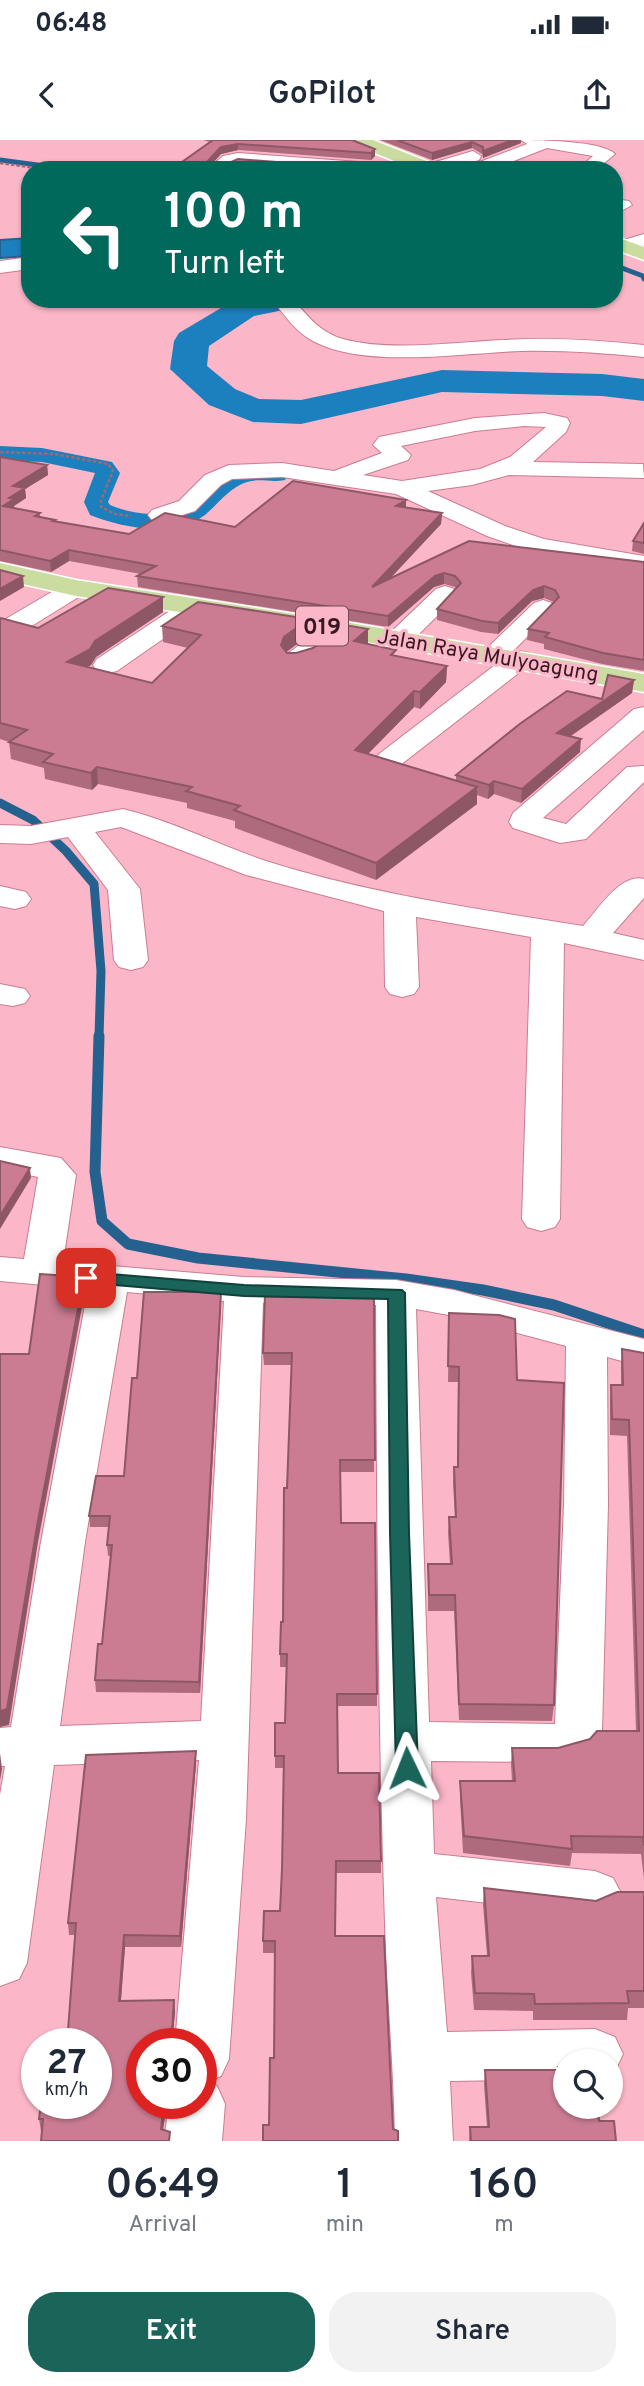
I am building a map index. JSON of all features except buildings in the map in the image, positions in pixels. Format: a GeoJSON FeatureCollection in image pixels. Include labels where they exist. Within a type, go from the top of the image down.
{"type":"FeatureCollection","features":[{"type":"Feature","properties":{"kind":"main road"},"geometry":{"type":"LineString","coordinates":[[358,140],[410,161]]}},
{"type":"Feature","properties":{"kind":"main road"},"geometry":{"type":"LineString","coordinates":[[632,238],[644,254]]}},
{"type":"Feature","properties":{"kind":"main road","name":"Jalan Raya Mulyoagung"},"geometry":{"type":"LineString","coordinates":[[0,571],[76,588],[340,629],[644,683]]}},
{"type":"Feature","properties":{"kind":"street"},"geometry":{"type":"LineString","coordinates":[[495,161],[537,142],[577,143],[607,154],[597,161]]}},
{"type":"Feature","properties":{"kind":"street"},"geometry":{"type":"LineString","coordinates":[[457,161],[473,156],[461,152],[482,143]]}},
{"type":"Feature","properties":{"kind":"street"},"geometry":{"type":"LineString","coordinates":[[232,161],[238,158],[258,161]]}},
{"type":"Feature","properties":{"kind":"street"},"geometry":{"type":"LineString","coordinates":[[398,161],[405,159]]}},
{"type":"Feature","properties":{"kind":"street"},"geometry":{"type":"LineString","coordinates":[[0,267],[21,264]]}},
{"type":"Feature","properties":{"kind":"street"},"geometry":{"type":"LineString","coordinates":[[290,308],[320,338],[354,347],[407,349],[570,345],[644,351]]}},
{"type":"Feature","properties":{"kind":"street"},"geometry":{"type":"LineString","coordinates":[[341,477],[367,465],[400,455],[384,445],[387,442],[503,422],[559,422],[558,427],[542,443],[524,458],[505,468],[402,488]]}},
{"type":"Feature","properties":{"kind":"street"},"geometry":{"type":"LineString","coordinates":[[505,468],[643,471]]}},
{"type":"Feature","properties":{"kind":"street"},"geometry":{"type":"LineString","coordinates":[[160,515],[187,506],[213,480],[237,470],[282,470],[402,488],[487,527],[539,546],[644,563]]}},
{"type":"Feature","properties":{"kind":"street"},"geometry":{"type":"LineString","coordinates":[[13,626],[76,588]]}},
{"type":"Feature","properties":{"kind":"street"},"geometry":{"type":"LineString","coordinates":[[399,639],[444,594]]}},
{"type":"Feature","properties":{"kind":"street"},"geometry":{"type":"LineString","coordinates":[[107,665],[194,606]]}},
{"type":"Feature","properties":{"kind":"street"},"geometry":{"type":"LineString","coordinates":[[389,760],[506,657],[544,608]]}},
{"type":"Feature","properties":{"kind":"street"},"geometry":{"type":"LineString","coordinates":[[297,660],[340,629]]}},
{"type":"Feature","properties":{"kind":"street"},"geometry":{"type":"LineString","coordinates":[[637,773],[575,833],[560,834],[524,822],[524,819],[644,715]]}},
{"type":"Feature","properties":{"kind":"street"},"geometry":{"type":"LineString","coordinates":[[0,834],[31,835],[123,818],[257,868],[341,892],[400,905],[591,937],[644,950]]}},
{"type":"Feature","properties":{"kind":"street"},"geometry":{"type":"LineString","coordinates":[[73,829],[124,889],[131,960]]}},
{"type":"Feature","properties":{"kind":"street"},"geometry":{"type":"LineString","coordinates":[[591,937],[637,887]]}},
{"type":"Feature","properties":{"kind":"street"},"geometry":{"type":"LineString","coordinates":[[400,905],[402,987]]}},
{"type":"Feature","properties":{"kind":"street"},"geometry":{"type":"LineString","coordinates":[[541,1219],[549,952],[547,930]]}},
{"type":"Feature","properties":{"kind":"street"},"geometry":{"type":"LineString","coordinates":[[0,1158],[48,1166],[57,1175],[41,1274]]}},
{"type":"Feature","properties":{"kind":"street"},"geometry":{"type":"LineString","coordinates":[[0,1269],[244,1290],[396,1293],[454,1303],[644,1353]]}},
{"type":"Feature","properties":{"kind":"street"},"geometry":{"type":"LineString","coordinates":[[0,1963],[17,1747],[63,1542],[109,1280]]}},
{"type":"Feature","properties":{"kind":"street"},"geometry":{"type":"LineString","coordinates":[[204,2028],[220,1832],[244,1290]]}},
{"type":"Feature","properties":{"kind":"street"},"geometry":{"type":"LineString","coordinates":[[396,1293],[411,1927],[424,2141]]}},
{"type":"Feature","properties":{"kind":"street"},"geometry":{"type":"LineString","coordinates":[[406,1741],[557,1743],[571,1741],[576,1737],[579,1728],[586,1504],[587,1338]]}},
{"type":"Feature","properties":{"kind":"street"},"geometry":{"type":"LineString","coordinates":[[17,1747],[222,1740]]}},
{"type":"Feature","properties":{"kind":"street"},"geometry":{"type":"LineString","coordinates":[[411,1873],[595,1893]]}},
{"type":"Feature","properties":{"kind":"street"},"geometry":{"type":"LineString","coordinates":[[421,2057],[553,2055]]}},
{"type":"Feature","properties":{"kind":"street"},"geometry":{"type":"LineString","coordinates":[[193,2141],[195,2119]]}},
{"type":"Feature","properties":{"kind":"path"},"geometry":{"type":"LineString","coordinates":[[0,163],[21,166]]}},
{"type":"Feature","properties":{"kind":"path"},"geometry":{"type":"LineString","coordinates":[[0,452],[55,454],[103,462],[111,466],[113,471],[100,504],[104,510],[131,516],[160,515]]}},
{"type":"Feature","properties":{"kind":"water"},"geometry":{"type":"Polygon","coordinates":[[[21,239],[21,257],[0,258],[0,240],[21,239]]]}},
{"type":"Feature","properties":{"kind":"waterway"},"geometry":{"type":"LineString","coordinates":[[0,160],[21,163]]}},
{"type":"Feature","properties":{"kind":"waterway"},"geometry":{"type":"LineString","coordinates":[[623,268],[643,276],[644,279]]}},
{"type":"Feature","properties":{"kind":"waterway"},"geometry":{"type":"LineString","coordinates":[[243,308],[192,341],[188,369],[222,397],[253,410],[301,412],[442,381],[602,385],[644,390]]}},
{"type":"Feature","properties":{"kind":"waterway"},"geometry":{"type":"LineString","coordinates":[[0,453],[42,455],[103,467],[108,473],[96,502],[99,510],[144,521],[168,520],[190,513],[238,477],[254,474],[276,475]]}},
{"type":"Feature","properties":{"kind":"waterway"},"geometry":{"type":"LineString","coordinates":[[0,803],[33,820],[66,851],[94,884],[101,971],[99,1037]]}},
{"type":"Feature","properties":{"kind":"waterway"},"geometry":{"type":"LineString","coordinates":[[99,1036],[95,1172],[102,1221],[128,1244],[198,1258],[406,1279],[483,1290],[554,1305],[644,1335]]}},
{"type":"Feature","properties":{"kind":"route"},"geometry":{"type":"LineString","coordinates":[[86,1278],[244,1290],[396,1293],[407,1768]]}}]}
